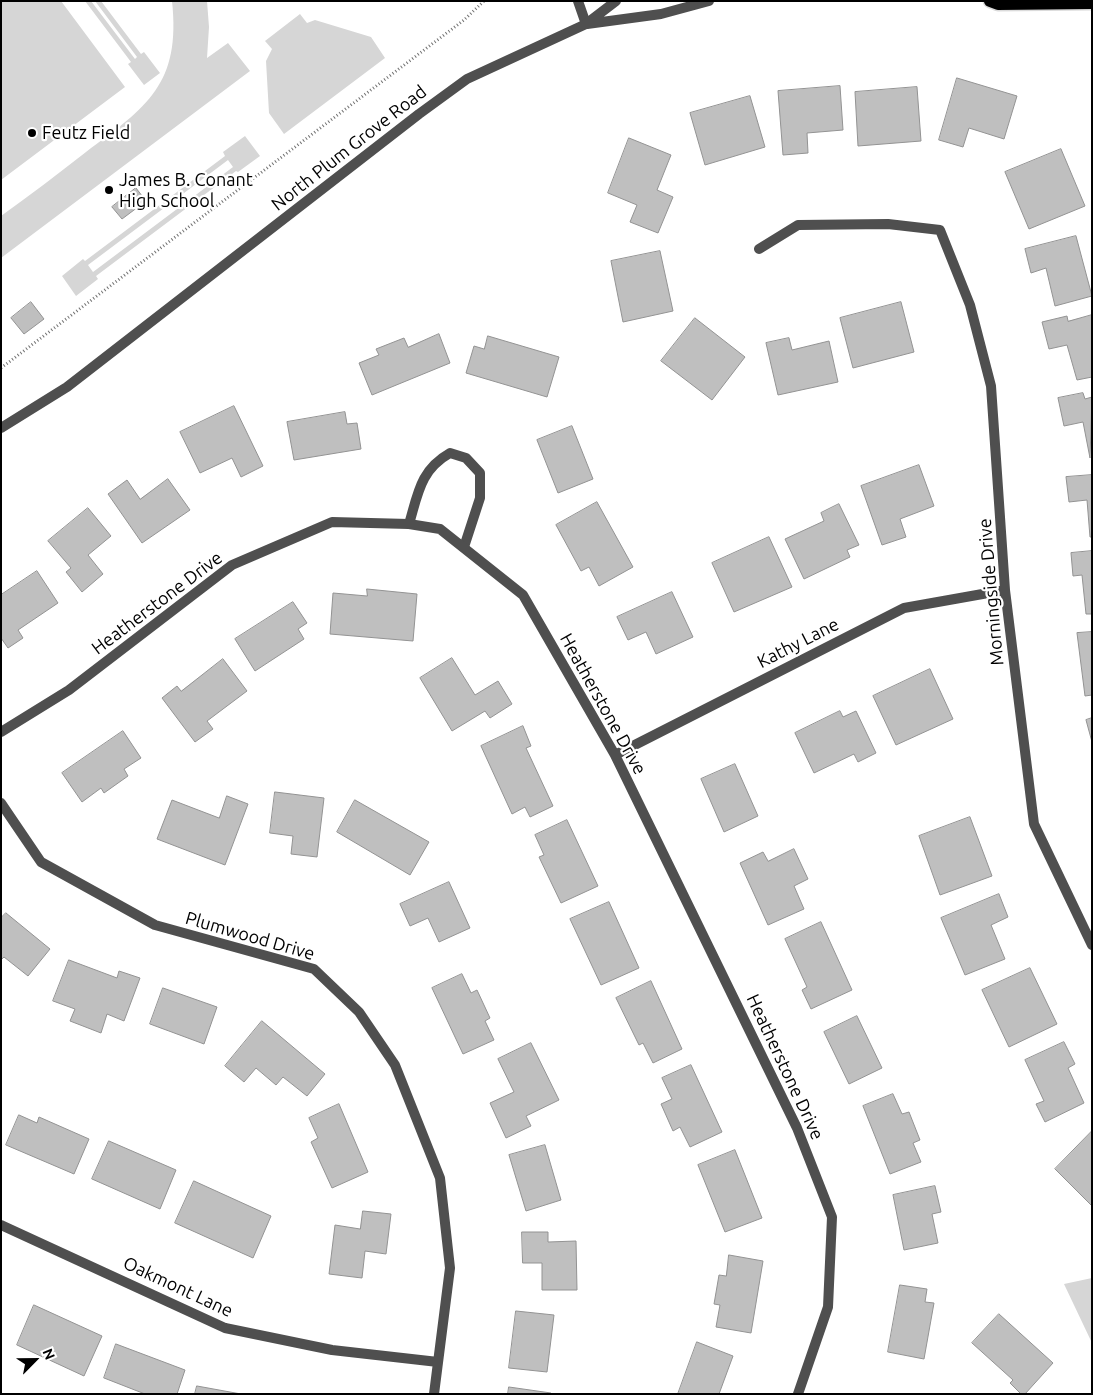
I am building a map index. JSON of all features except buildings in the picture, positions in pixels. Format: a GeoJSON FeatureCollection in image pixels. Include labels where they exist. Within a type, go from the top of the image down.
{"type":"FeatureCollection","features":[{"type":"Feature","properties":{"kind":"main road"},"geometry":{"type":"LineString","coordinates":[[990,1],[998,4],[1092,3]]}},
{"type":"Feature","properties":{"kind":"street"},"geometry":{"type":"LineString","coordinates":[[578,1],[586,24]]}},
{"type":"Feature","properties":{"kind":"street","name":"North Plum Grove Road"},"geometry":{"type":"LineString","coordinates":[[1,428],[67,387],[403,126],[467,79],[586,24],[616,1]]}},
{"type":"Feature","properties":{"kind":"street","name":"North Plum Grove Road"},"geometry":{"type":"LineString","coordinates":[[586,24],[662,14],[708,1]]}},
{"type":"Feature","properties":{"kind":"street","name":"Morningside Drive"},"geometry":{"type":"LineString","coordinates":[[759,249],[798,225],[888,224],[940,230],[970,305],[992,386],[1005,590],[1034,824],[1092,945]]}},
{"type":"Feature","properties":{"kind":"street"},"geometry":{"type":"LineString","coordinates":[[409,524],[422,480],[436,461],[450,453],[466,458],[480,473],[480,498],[464,546]]}},
{"type":"Feature","properties":{"kind":"street","name":"Heatherstone Drive"},"geometry":{"type":"LineString","coordinates":[[1,732],[69,690],[232,565],[332,522],[409,524],[440,529],[464,546],[522,595],[615,755],[798,1128],[832,1217],[828,1306],[798,1394]]}},
{"type":"Feature","properties":{"kind":"street","name":"Kathy Lane"},"geometry":{"type":"LineString","coordinates":[[615,755],[904,608],[1005,590]]}},
{"type":"Feature","properties":{"kind":"street","name":"Plumwood Drive"},"geometry":{"type":"LineString","coordinates":[[1,803],[41,862],[155,925],[314,968],[359,1012],[395,1064],[440,1178],[450,1268],[434,1394]]}},
{"type":"Feature","properties":{"kind":"street","name":"Oakmont Lane"},"geometry":{"type":"LineString","coordinates":[[1,1225],[226,1328],[332,1350],[438,1362]]}},
{"type":"Feature","properties":{"kind":"path"},"geometry":{"type":"LineString","coordinates":[[1,368],[464,20],[484,1]]}},
{"type":"Feature","properties":{"kind":"shaded area","name":"Feutz Field"},"geometry":{"type":"Polygon","coordinates":[[[1,1],[61,1],[125,87],[1,180],[1,1]]]}},
{"type":"Feature","properties":{"kind":"shaded area"},"geometry":{"type":"Polygon","coordinates":[[[85,1],[91,1],[135,59],[137,57],[95,1],[101,1],[141,54],[144,52],[160,73],[144,85],[128,64],[131,62],[85,1]]]}},
{"type":"Feature","properties":{"kind":"shaded area"},"geometry":{"type":"Polygon","coordinates":[[[172,1],[207,1],[209,27],[207,58],[228,43],[250,71],[1,258],[1,216],[126,121],[155,91],[165,73],[171,53],[173,29],[172,1]]]}},
{"type":"Feature","properties":{"kind":"shaded area"},"geometry":{"type":"Polygon","coordinates":[[[300,14],[307,23],[315,20],[371,37],[385,58],[284,134],[269,113],[266,61],[272,49],[265,41],[300,14]]]}},
{"type":"Feature","properties":{"kind":"shaded area"},"geometry":{"type":"Polygon","coordinates":[[[245,136],[260,156],[238,172],[236,171],[96,276],[98,279],[76,296],[62,276],[83,259],[85,261],[225,156],[223,152],[245,136]],[[228,160],[88,265],[93,272],[233,167],[228,160]]]}},
{"type":"Feature","properties":{"kind":"shaded area"},"geometry":{"type":"Polygon","coordinates":[[[1092,1278],[1092,1343],[1064,1284],[1092,1278]]]}},
{"type":"Feature","properties":{"kind":"place","name":"Feutz Field"},"geometry":{"type":"Point","coordinates":[32,133]}},
{"type":"Feature","properties":{"kind":"place","name":"James B. Conant High School"},"geometry":{"type":"Point","coordinates":[109,190]}}]}
